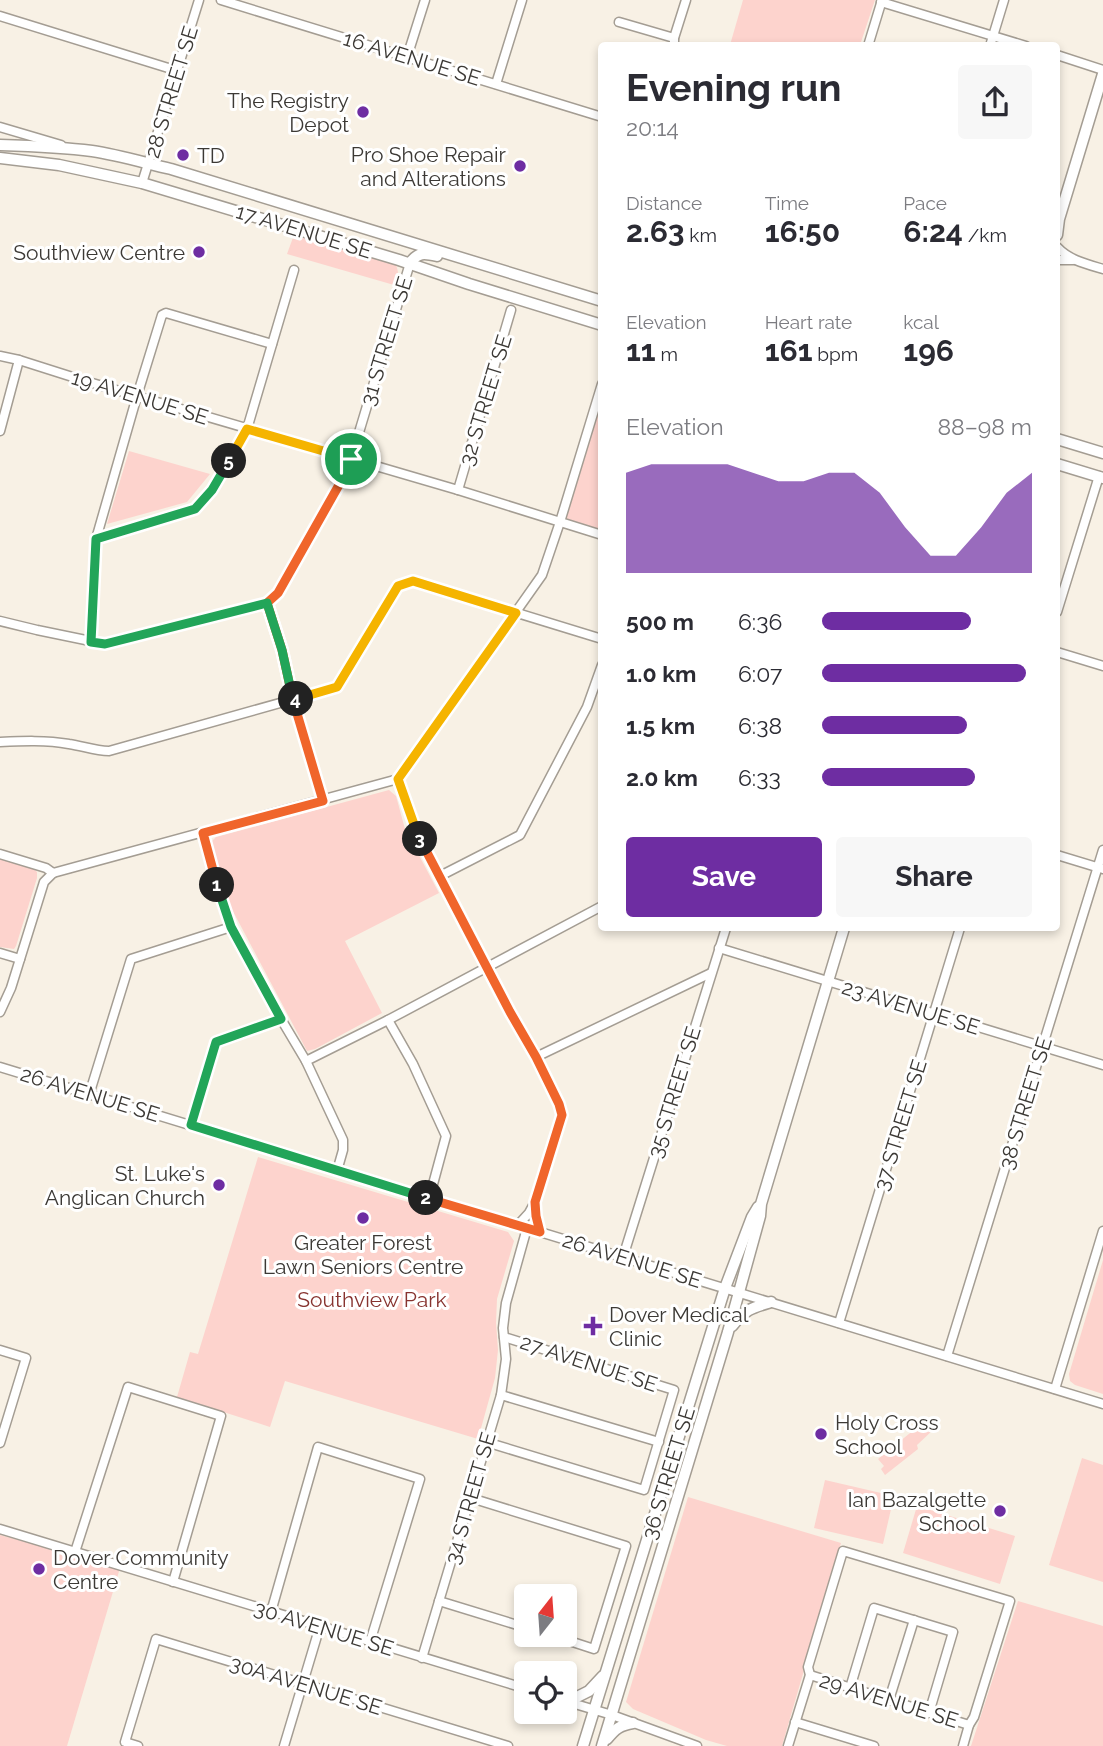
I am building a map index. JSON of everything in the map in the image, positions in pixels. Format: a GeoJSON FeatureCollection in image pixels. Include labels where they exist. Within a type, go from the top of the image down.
{"type":"FeatureCollection","features":[{"type":"Feature","properties":{"kind":"main road"},"geometry":{"type":"LineString","coordinates":[[1060,214],[1103,71]]}},
{"type":"Feature","properties":{"kind":"main road","name":"17 AVENUE SE"},"geometry":{"type":"LineString","coordinates":[[0,145],[71,148],[149,164],[598,300]]}},
{"type":"Feature","properties":{"kind":"main road","name":"17 AVENUE SE"},"geometry":{"type":"LineString","coordinates":[[0,158],[67,166],[142,183],[410,263],[468,285],[598,325]]}},
{"type":"Feature","properties":{"kind":"main road"},"geometry":{"type":"LineString","coordinates":[[410,263],[415,256],[427,254],[469,265],[481,264]]}},
{"type":"Feature","properties":{"kind":"main road"},"geometry":{"type":"LineString","coordinates":[[1060,440],[1103,453]]}},
{"type":"Feature","properties":{"kind":"main road"},"geometry":{"type":"LineString","coordinates":[[1060,465],[1101,477]]}},
{"type":"Feature","properties":{"kind":"main road","name":"36 STREET SE"},"geometry":{"type":"LineString","coordinates":[[602,1746],[739,1292],[761,1204],[843,931]]}},
{"type":"Feature","properties":{"kind":"main road","name":"36 STREET SE"},"geometry":{"type":"LineString","coordinates":[[583,1746],[725,1288],[752,1217],[761,1204]]}},
{"type":"Feature","properties":{"kind":"main road"},"geometry":{"type":"LineString","coordinates":[[727,1332],[741,1314],[771,1302]]}},
{"type":"Feature","properties":{"kind":"main road"},"geometry":{"type":"LineString","coordinates":[[577,1696],[589,1691],[606,1673]]}},
{"type":"Feature","properties":{"kind":"main road"},"geometry":{"type":"LineString","coordinates":[[602,1746],[615,1729],[633,1723]]}},
{"type":"Feature","properties":{"kind":"street","name":"28 STREET SE"},"geometry":{"type":"LineString","coordinates":[[142,183],[200,0]]}},
{"type":"Feature","properties":{"kind":"street","name":"16 AVENUE SE"},"geometry":{"type":"LineString","coordinates":[[222,0],[598,116]]}},
{"type":"Feature","properties":{"kind":"street"},"geometry":{"type":"LineString","coordinates":[[407,57],[425,0]]}},
{"type":"Feature","properties":{"kind":"street"},"geometry":{"type":"LineString","coordinates":[[496,85],[522,0]]}},
{"type":"Feature","properties":{"kind":"street"},"geometry":{"type":"LineString","coordinates":[[619,22],[674,42],[686,0]]}},
{"type":"Feature","properties":{"kind":"street"},"geometry":{"type":"LineString","coordinates":[[991,42],[1004,0]]}},
{"type":"Feature","properties":{"kind":"street"},"geometry":{"type":"LineString","coordinates":[[869,42],[882,1],[1013,42]]}},
{"type":"Feature","properties":{"kind":"street"},"geometry":{"type":"LineString","coordinates":[[0,16],[178,71]]}},
{"type":"Feature","properties":{"kind":"street"},"geometry":{"type":"LineString","coordinates":[[1060,56],[1103,71]]}},
{"type":"Feature","properties":{"kind":"street","name":"17 AVENUE SE"},"geometry":{"type":"LineString","coordinates":[[0,127],[71,148]]}},
{"type":"Feature","properties":{"kind":"street"},"geometry":{"type":"LineString","coordinates":[[1060,250],[1076,261]]}},
{"type":"Feature","properties":{"kind":"street"},"geometry":{"type":"LineString","coordinates":[[1060,260],[1076,261],[1103,269]]}},
{"type":"Feature","properties":{"kind":"street","name":"31 STREET SE"},"geometry":{"type":"LineString","coordinates":[[267,603],[278,593],[348,469],[410,263]]}},
{"type":"Feature","properties":{"kind":"street"},"geometry":{"type":"LineString","coordinates":[[96,539],[195,509],[212,490],[247,429],[294,270]]}},
{"type":"Feature","properties":{"kind":"street","name":"32 STREET SE"},"geometry":{"type":"LineString","coordinates":[[458,490],[511,310]]}},
{"type":"Feature","properties":{"kind":"street"},"geometry":{"type":"LineString","coordinates":[[91,642],[96,539],[162,315],[166,313],[272,344]]}},
{"type":"Feature","properties":{"kind":"street","name":"19 AVENUE SE"},"geometry":{"type":"LineString","coordinates":[[0,356],[598,534]]}},
{"type":"Feature","properties":{"kind":"street"},"geometry":{"type":"LineString","coordinates":[[0,430],[19,360]]}},
{"type":"Feature","properties":{"kind":"street"},"geometry":{"type":"LineString","coordinates":[[0,1012],[11,988],[44,882],[52,873],[398,779],[542,575],[598,397]]}},
{"type":"Feature","properties":{"kind":"street"},"geometry":{"type":"LineString","coordinates":[[1060,603],[1101,477]]}},
{"type":"Feature","properties":{"kind":"street"},"geometry":{"type":"LineString","coordinates":[[0,742],[34,741],[109,751],[337,687],[398,586],[413,581],[598,638]]}},
{"type":"Feature","properties":{"kind":"street"},"geometry":{"type":"LineString","coordinates":[[0,621],[105,644],[267,603],[323,801]]}},
{"type":"Feature","properties":{"kind":"street"},"geometry":{"type":"LineString","coordinates":[[1060,653],[1103,666]]}},
{"type":"Feature","properties":{"kind":"street"},"geometry":{"type":"LineString","coordinates":[[440,876],[520,835],[587,707],[598,676]]}},
{"type":"Feature","properties":{"kind":"street"},"geometry":{"type":"LineString","coordinates":[[398,779],[416,830],[559,1104],[562,1115],[535,1202],[522,1226]]}},
{"type":"Feature","properties":{"kind":"street"},"geometry":{"type":"LineString","coordinates":[[203,833],[231,927],[306,1061],[343,1140],[337,1171]]}},
{"type":"Feature","properties":{"kind":"street","name":"38 STREET SE"},"geometry":{"type":"LineString","coordinates":[[947,1356],[1100,868],[1103,850]]}},
{"type":"Feature","properties":{"kind":"street"},"geometry":{"type":"LineString","coordinates":[[0,854],[46,868],[52,873]]}},
{"type":"Feature","properties":{"kind":"street"},"geometry":{"type":"LineString","coordinates":[[1060,856],[1100,868]]}},
{"type":"Feature","properties":{"kind":"street"},"geometry":{"type":"LineString","coordinates":[[306,1061],[598,908]]}},
{"type":"Feature","properties":{"kind":"street"},"geometry":{"type":"LineString","coordinates":[[89,1095],[131,959],[231,927]]}},
{"type":"Feature","properties":{"kind":"street","name":"35 STREET SE"},"geometry":{"type":"LineString","coordinates":[[623,1257],[725,931]]}},
{"type":"Feature","properties":{"kind":"street","name":"37 STREET SE"},"geometry":{"type":"LineString","coordinates":[[839,1323],[959,931]]}},
{"type":"Feature","properties":{"kind":"street","name":"23 AVENUE SE"},"geometry":{"type":"LineString","coordinates":[[719,948],[1103,1065]]}},
{"type":"Feature","properties":{"kind":"street"},"geometry":{"type":"LineString","coordinates":[[0,953],[20,959]]}},
{"type":"Feature","properties":{"kind":"street"},"geometry":{"type":"LineString","coordinates":[[536,1057],[711,973]]}},
{"type":"Feature","properties":{"kind":"street"},"geometry":{"type":"LineString","coordinates":[[191,1125],[216,1042],[281,1019]]}},
{"type":"Feature","properties":{"kind":"street"},"geometry":{"type":"LineString","coordinates":[[388,1020],[413,1064],[446,1136],[429,1199]]}},
{"type":"Feature","properties":{"kind":"street","name":"26 AVENUE SE"},"geometry":{"type":"LineString","coordinates":[[0,1067],[1103,1404]]}},
{"type":"Feature","properties":{"kind":"street"},"geometry":{"type":"LineString","coordinates":[[535,1202],[540,1232]]}},
{"type":"Feature","properties":{"kind":"street","name":"34 STREET SE"},"geometry":{"type":"LineString","coordinates":[[422,1658],[501,1395],[506,1359],[503,1328],[506,1303],[522,1226]]}},
{"type":"Feature","properties":{"kind":"street"},"geometry":{"type":"LineString","coordinates":[[1055,1389],[1103,1231]]}},
{"type":"Feature","properties":{"kind":"street","name":"27 AVENUE SE"},"geometry":{"type":"LineString","coordinates":[[505,1337],[674,1390],[659,1442]]}},
{"type":"Feature","properties":{"kind":"street"},"geometry":{"type":"LineString","coordinates":[[0,1350],[26,1358],[0,1443]]}},
{"type":"Feature","properties":{"kind":"street"},"geometry":{"type":"LineString","coordinates":[[75,1552],[128,1387],[174,1401],[220,1416],[173,1582]]}},
{"type":"Feature","properties":{"kind":"street"},"geometry":{"type":"LineString","coordinates":[[486,1442],[644,1490],[659,1442],[501,1395]]}},
{"type":"Feature","properties":{"kind":"street"},"geometry":{"type":"LineString","coordinates":[[271,1612],[318,1447],[420,1479],[370,1642]]}},
{"type":"Feature","properties":{"kind":"street"},"geometry":{"type":"LineString","coordinates":[[471,1498],[626,1546],[594,1649],[578,1644]]}},
{"type":"Feature","properties":{"kind":"street","name":"30 AVENUE SE"},"geometry":{"type":"LineString","coordinates":[[0,1529],[514,1685]]}},
{"type":"Feature","properties":{"kind":"street"},"geometry":{"type":"LineString","coordinates":[[788,1746],[810,1675],[808,1667],[843,1551],[1010,1601],[963,1746]]}},
{"type":"Feature","properties":{"kind":"street"},"geometry":{"type":"LineString","coordinates":[[439,1601],[514,1624]]}},
{"type":"Feature","properties":{"kind":"street"},"geometry":{"type":"LineString","coordinates":[[850,1688],[874,1608],[953,1632],[929,1713]]}},
{"type":"Feature","properties":{"kind":"street"},"geometry":{"type":"LineString","coordinates":[[889,1700],[914,1620]]}},
{"type":"Feature","properties":{"kind":"street"},"geometry":{"type":"LineString","coordinates":[[284,1746],[320,1626]]}},
{"type":"Feature","properties":{"kind":"street","name":"30A AVENUE SE"},"geometry":{"type":"LineString","coordinates":[[138,1746],[125,1742],[156,1639],[508,1746]]}},
{"type":"Feature","properties":{"kind":"street","name":"29 AVENUE SE"},"geometry":{"type":"LineString","coordinates":[[810,1675],[969,1725]]}},
{"type":"Feature","properties":{"kind":"street"},"geometry":{"type":"LineString","coordinates":[[577,1704],[697,1746]]}},
{"type":"Feature","properties":{"kind":"street"},"geometry":{"type":"LineString","coordinates":[[795,1722],[874,1746]]}},
{"type":"Feature","properties":{"kind":"green space"},"geometry":{"type":"Polygon","coordinates":[[[743,0],[875,0],[861,42],[731,42],[743,0]]]}},
{"type":"Feature","properties":{"kind":"green space"},"geometry":{"type":"Polygon","coordinates":[[[295,232],[396,264],[398,272],[394,285],[287,254],[295,232]]]}},
{"type":"Feature","properties":{"kind":"green space"},"geometry":{"type":"Polygon","coordinates":[[[597,399],[598,534],[560,522],[597,399]]]}},
{"type":"Feature","properties":{"kind":"green space"},"geometry":{"type":"Polygon","coordinates":[[[129,451],[210,474],[187,502],[107,524],[129,451]]]}},
{"type":"Feature","properties":{"kind":"green space"},"geometry":{"type":"Polygon","coordinates":[[[389,790],[396,796],[405,829],[439,893],[345,941],[382,1013],[307,1051],[227,900],[211,842],[216,837],[389,790]]]}},
{"type":"Feature","properties":{"kind":"green space"},"geometry":{"type":"Polygon","coordinates":[[[0,859],[37,872],[14,949],[0,947],[0,859]]]}},
{"type":"Feature","properties":{"kind":"green space","name":"Southview Park"},"geometry":{"type":"Polygon","coordinates":[[[258,1157],[508,1232],[514,1241],[497,1299],[498,1350],[495,1378],[478,1439],[285,1381],[270,1427],[177,1397],[190,1352],[198,1354],[258,1157]]]}},
{"type":"Feature","properties":{"kind":"green space"},"geometry":{"type":"Polygon","coordinates":[[[1103,1260],[1103,1394],[1075,1385],[1070,1381],[1069,1374],[1103,1260]]]}},
{"type":"Feature","properties":{"kind":"green space"},"geometry":{"type":"Polygon","coordinates":[[[920,1425],[934,1429],[917,1445],[918,1449],[885,1475],[881,1469],[884,1466],[878,1459],[920,1425]]]}},
{"type":"Feature","properties":{"kind":"green space"},"geometry":{"type":"Polygon","coordinates":[[[1082,1458],[1103,1465],[1103,1582],[1049,1565],[1082,1458]]]}},
{"type":"Feature","properties":{"kind":"green space"},"geometry":{"type":"Polygon","coordinates":[[[825,1480],[894,1496],[883,1544],[814,1528],[825,1480]]]}},
{"type":"Feature","properties":{"kind":"green space"},"geometry":{"type":"Polygon","coordinates":[[[688,1497],[841,1543],[782,1746],[727,1746],[706,1740],[633,1709],[626,1702],[688,1497]]]}},
{"type":"Feature","properties":{"kind":"green space"},"geometry":{"type":"Polygon","coordinates":[[[917,1506],[1015,1536],[1000,1584],[903,1553],[917,1506]]]}},
{"type":"Feature","properties":{"kind":"green space"},"geometry":{"type":"Polygon","coordinates":[[[0,1535],[120,1568],[67,1746],[0,1746],[0,1535]]]}},
{"type":"Feature","properties":{"kind":"green space"},"geometry":{"type":"Polygon","coordinates":[[[1018,1601],[1103,1626],[1103,1746],[971,1746],[1018,1601]]]}},
{"type":"Feature","properties":{"kind":"place","name":"The Registry Depot"},"geometry":{"type":"Point","coordinates":[363,112]}},
{"type":"Feature","properties":{"kind":"place","name":"TD"},"geometry":{"type":"Point","coordinates":[183,155]}},
{"type":"Feature","properties":{"kind":"place","name":"Pro Shoe Repair and Alterations"},"geometry":{"type":"Point","coordinates":[520,166]}},
{"type":"Feature","properties":{"kind":"place","name":"Southview Centre"},"geometry":{"type":"Point","coordinates":[199,252]}},
{"type":"Feature","properties":{"kind":"place","name":"St. Luke's Anglican Church"},"geometry":{"type":"Point","coordinates":[219,1185]}},
{"type":"Feature","properties":{"kind":"place","name":"Greater Forest Lawn Seniors Centre"},"geometry":{"type":"Point","coordinates":[363,1218]}},
{"type":"Feature","properties":{"kind":"place","name":"Dover Medical Clinic"},"geometry":{"type":"Point","coordinates":[593,1326]}},
{"type":"Feature","properties":{"kind":"place","name":"Holy Cross School"},"geometry":{"type":"Point","coordinates":[821,1434]}},
{"type":"Feature","properties":{"kind":"place","name":"Ian Bazalgette School"},"geometry":{"type":"Point","coordinates":[1000,1511]}},
{"type":"Feature","properties":{"kind":"place","name":"Dover Community Centre"},"geometry":{"type":"Point","coordinates":[39,1569]}},
{"type":"Feature","properties":{"kind":"route"},"geometry":{"type":"LineString","coordinates":[[351,459],[247,429],[212,490],[195,509],[96,539],[91,642],[105,644],[267,603],[282,650],[293,700],[337,687],[398,586],[413,581],[516,613],[398,779],[416,830],[559,1104],[562,1115],[535,1202],[540,1232],[191,1125],[216,1042],[281,1019],[231,927],[203,833],[323,801],[293,700],[282,650],[267,603],[278,593],[348,469],[351,459]]}}]}
